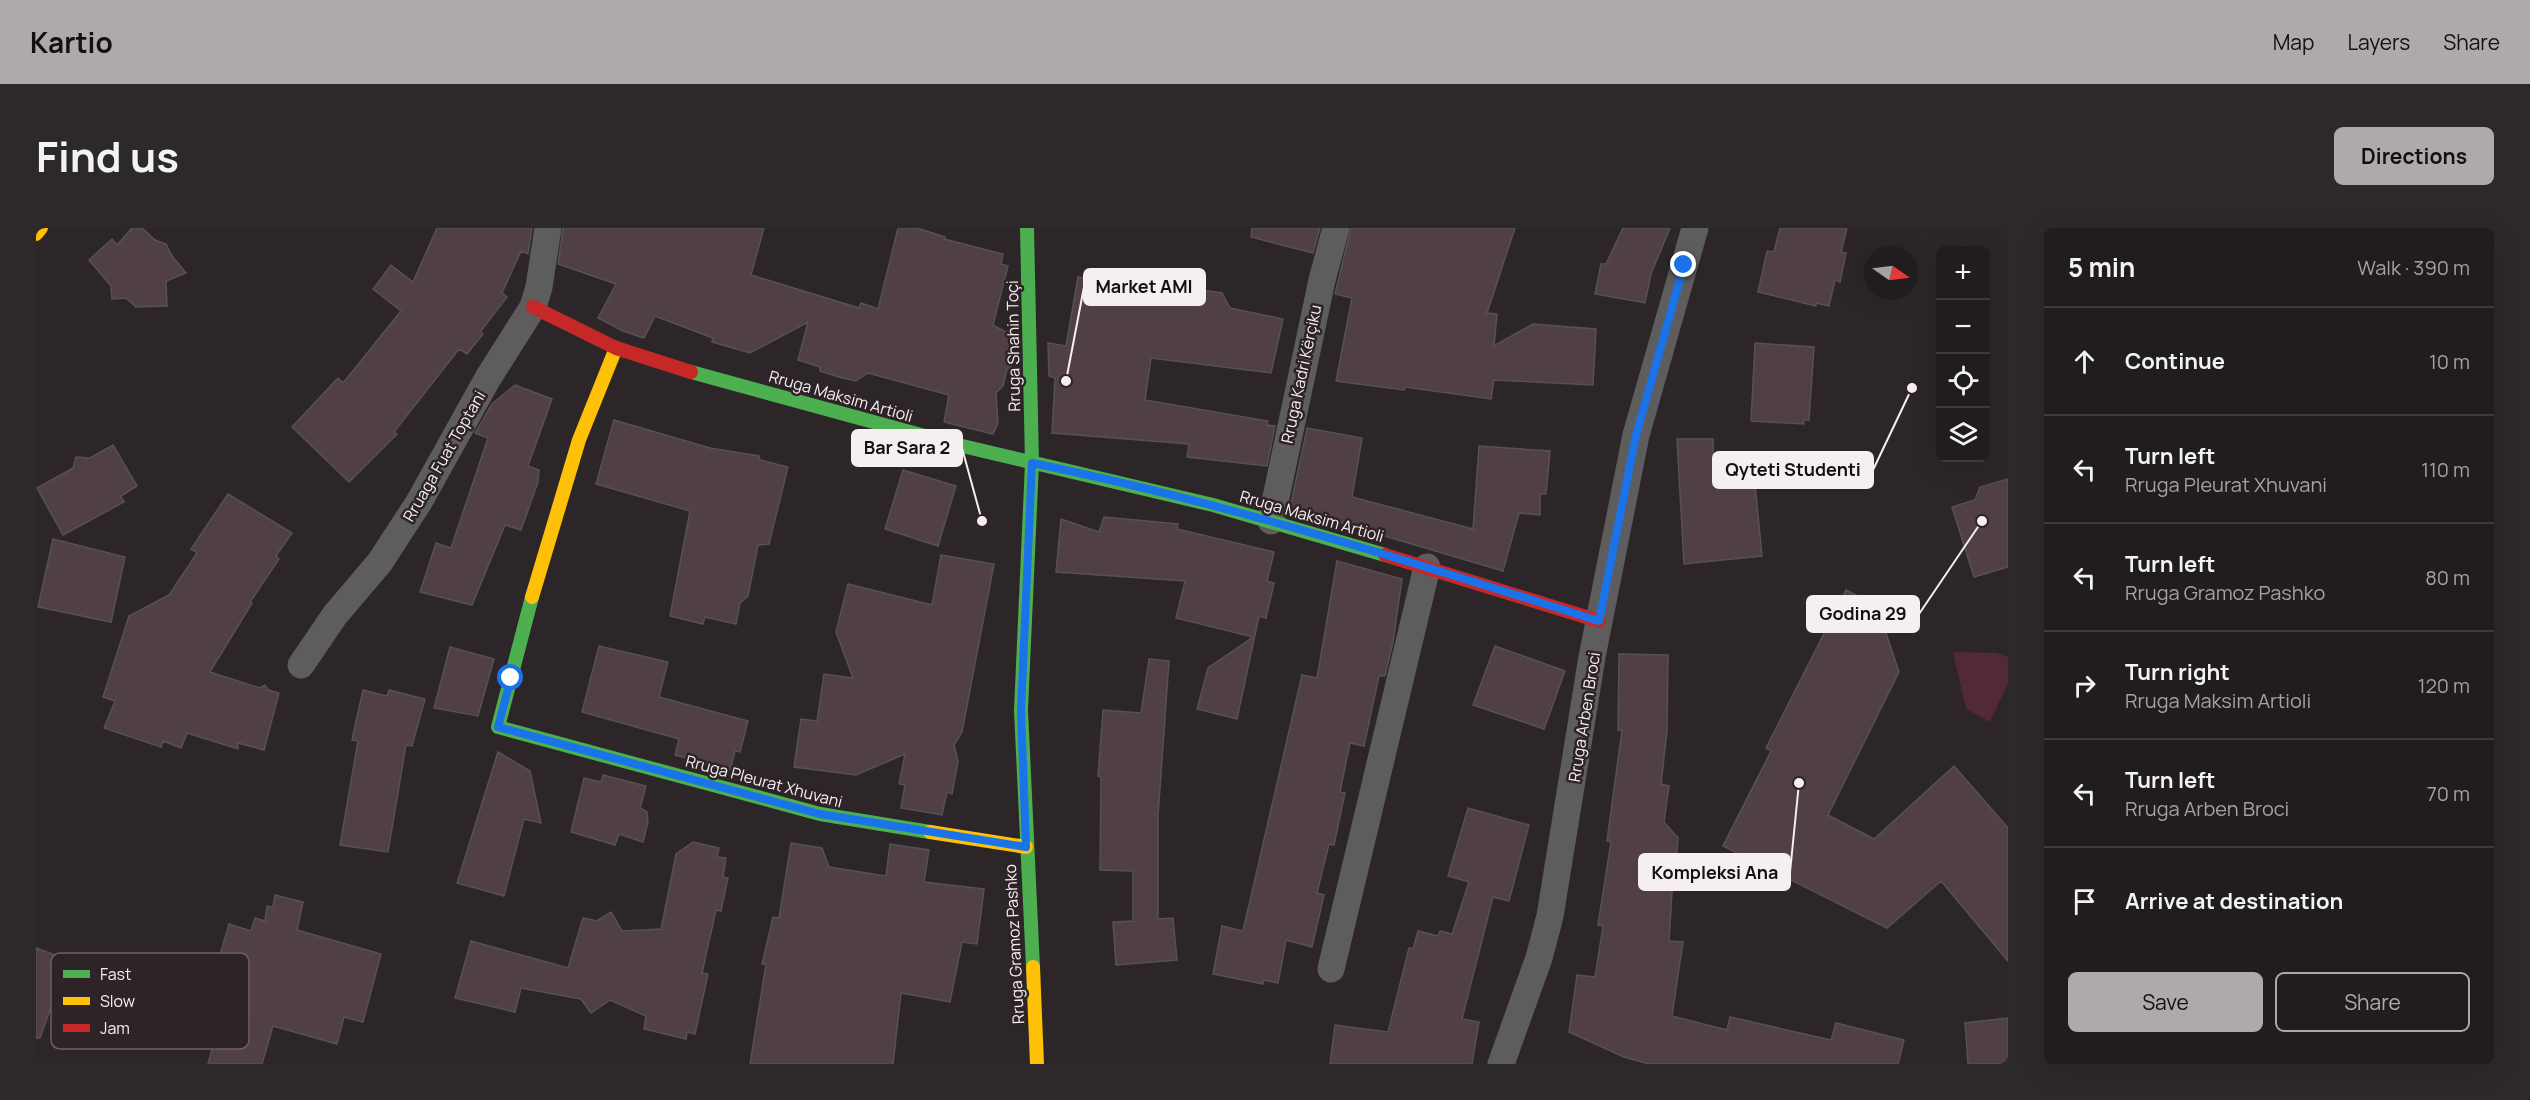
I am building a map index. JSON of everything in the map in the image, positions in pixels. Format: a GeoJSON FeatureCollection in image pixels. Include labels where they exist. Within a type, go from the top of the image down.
{"type":"FeatureCollection","features":[{"type":"Feature","properties":{"kind":"street"},"geometry":{"type":"LineString","coordinates":[[36,234],[41,228]]}},
{"type":"Feature","properties":{"kind":"street","name":"Rruaga Fuat Toptani"},"geometry":{"type":"LineString","coordinates":[[301,664],[335,615],[380,562],[419,502],[488,378],[533,307],[539,287],[548,228]]}},
{"type":"Feature","properties":{"kind":"street","name":"Rruga Shahin Toçi"},"geometry":{"type":"LineString","coordinates":[[1027,228],[1032,463]]}},
{"type":"Feature","properties":{"kind":"street","name":"Rruga Kadri Kërçiku"},"geometry":{"type":"LineString","coordinates":[[1271,521],[1322,280],[1336,228]]}},
{"type":"Feature","properties":{"kind":"street","name":"Rruga Arben Broci"},"geometry":{"type":"LineString","coordinates":[[1501,1064],[1539,958],[1550,916],[1599,621],[1636,435],[1695,228]]}},
{"type":"Feature","properties":{"kind":"street","name":"Rruga Maksim Artioli"},"geometry":{"type":"LineString","coordinates":[[533,307],[616,348],[646,359],[891,427],[1271,521],[1599,621]]}},
{"type":"Feature","properties":{"kind":"street","name":"Rruga Pleurat Xhuvani"},"geometry":{"type":"LineString","coordinates":[[616,348],[587,417],[549,530],[498,727],[820,814],[1026,847]]}},
{"type":"Feature","properties":{"kind":"street","name":"Rruga Gramoz Pashko"},"geometry":{"type":"LineString","coordinates":[[1032,463],[1021,710],[1037,1064]]}},
{"type":"Feature","properties":{"kind":"street"},"geometry":{"type":"LineString","coordinates":[[1331,969],[1427,567]]}},
{"type":"Feature","properties":{"kind":"shaded area"},"geometry":{"type":"Polygon","coordinates":[[[1953,652],[1996,653],[2008,657],[2008,683],[1990,722],[1966,709],[1953,652]]]}},
{"type":"Feature","properties":{"kind":"building"},"geometry":{"type":"Polygon","coordinates":[[[132,228],[142,228],[155,240],[166,244],[172,256],[186,273],[166,281],[167,306],[136,307],[126,298],[112,299],[111,286],[89,260],[112,239],[117,245],[132,228]]]}},
{"type":"Feature","properties":{"kind":"building"},"geometry":{"type":"Polygon","coordinates":[[[437,228],[532,228],[528,254],[521,251],[502,293],[507,297],[480,332],[483,334],[467,354],[459,349],[394,432],[397,434],[349,482],[292,427],[338,378],[343,383],[401,311],[373,289],[391,265],[413,282],[437,228]]]}},
{"type":"Feature","properties":{"kind":"building"},"geometry":{"type":"Polygon","coordinates":[[[563,228],[764,228],[751,275],[859,308],[861,303],[878,309],[898,228],[917,228],[945,237],[944,239],[1003,254],[1001,264],[1008,266],[993,325],[1011,335],[1011,370],[1007,369],[1003,386],[996,393],[998,423],[993,434],[944,422],[949,395],[868,373],[856,381],[820,371],[820,367],[798,360],[808,322],[750,353],[712,342],[713,338],[655,316],[644,338],[623,331],[598,318],[616,284],[558,264],[563,228]]]}},
{"type":"Feature","properties":{"kind":"building"},"geometry":{"type":"Polygon","coordinates":[[[1252,228],[1320,228],[1313,253],[1251,237],[1252,228]]]}},
{"type":"Feature","properties":{"kind":"building"},"geometry":{"type":"Polygon","coordinates":[[[1351,228],[1515,228],[1487,313],[1497,314],[1494,346],[1533,324],[1596,329],[1593,385],[1494,380],[1491,399],[1405,387],[1404,390],[1336,381],[1352,298],[1335,294],[1351,228]]]}},
{"type":"Feature","properties":{"kind":"building"},"geometry":{"type":"Polygon","coordinates":[[[1623,228],[1670,228],[1651,274],[1645,303],[1595,294],[1601,264],[1606,264],[1623,228]]]}},
{"type":"Feature","properties":{"kind":"building"},"geometry":{"type":"Polygon","coordinates":[[[1780,228],[1847,228],[1841,252],[1846,253],[1840,282],[1835,280],[1829,306],[1816,303],[1816,306],[1758,292],[1767,251],[1774,252],[1780,228]]]}},
{"type":"Feature","properties":{"kind":"building"},"geometry":{"type":"Polygon","coordinates":[[[1078,277],[1157,289],[1167,285],[1222,293],[1230,308],[1283,319],[1271,373],[1151,358],[1145,400],[1268,421],[1267,425],[1275,426],[1267,466],[1187,457],[1189,444],[1052,433],[1055,378],[1049,376],[1048,343],[1066,346],[1078,277]]]}},
{"type":"Feature","properties":{"kind":"building"},"geometry":{"type":"Polygon","coordinates":[[[1755,343],[1814,347],[1809,420],[1803,420],[1804,424],[1751,421],[1755,343]]]}},
{"type":"Feature","properties":{"kind":"building"},"geometry":{"type":"Polygon","coordinates":[[[515,385],[552,399],[528,466],[539,470],[538,482],[521,530],[505,525],[472,605],[420,592],[436,543],[451,548],[488,438],[475,433],[492,404],[515,385]]]}},
{"type":"Feature","properties":{"kind":"building"},"geometry":{"type":"Polygon","coordinates":[[[614,420],[710,448],[759,456],[760,460],[788,467],[769,544],[758,545],[748,596],[740,603],[736,624],[705,617],[703,624],[670,616],[690,511],[596,484],[614,420]]]}},
{"type":"Feature","properties":{"kind":"building"},"geometry":{"type":"Polygon","coordinates":[[[1307,428],[1362,438],[1352,497],[1473,529],[1479,446],[1550,451],[1546,494],[1540,494],[1540,515],[1519,513],[1503,571],[1290,508],[1307,428]]]}},
{"type":"Feature","properties":{"kind":"building"},"geometry":{"type":"Polygon","coordinates":[[[1677,439],[1713,439],[1713,476],[1754,474],[1762,556],[1684,564],[1677,439]]]}},
{"type":"Feature","properties":{"kind":"building"},"geometry":{"type":"Polygon","coordinates":[[[113,445],[137,486],[121,496],[124,502],[63,535],[37,488],[73,468],[76,457],[90,458],[113,445]]]}},
{"type":"Feature","properties":{"kind":"building"},"geometry":{"type":"Polygon","coordinates":[[[903,470],[956,486],[938,546],[885,529],[903,470]]]}},
{"type":"Feature","properties":{"kind":"building"},"geometry":{"type":"Polygon","coordinates":[[[2008,479],[2008,567],[1974,577],[1952,507],[1975,500],[1980,487],[2008,479]]]}},
{"type":"Feature","properties":{"kind":"building"},"geometry":{"type":"Polygon","coordinates":[[[228,494],[292,533],[276,556],[279,559],[250,602],[252,603],[210,672],[260,688],[265,685],[268,690],[279,693],[264,750],[238,743],[238,749],[187,733],[181,748],[163,741],[161,747],[104,728],[115,701],[103,697],[129,616],[169,595],[197,553],[191,549],[228,494]]]}},
{"type":"Feature","properties":{"kind":"building"},"geometry":{"type":"Polygon","coordinates":[[[1104,517],[1178,524],[1177,529],[1274,552],[1267,581],[1274,583],[1266,618],[1259,616],[1237,719],[1197,709],[1208,668],[1253,637],[1176,618],[1185,581],[1056,572],[1061,519],[1099,532],[1104,517]]]}},
{"type":"Feature","properties":{"kind":"building"},"geometry":{"type":"Polygon","coordinates":[[[53,539],[125,557],[111,622],[38,607],[53,539]]]}},
{"type":"Feature","properties":{"kind":"building"},"geometry":{"type":"Polygon","coordinates":[[[941,555],[994,564],[962,732],[954,745],[958,761],[952,794],[947,792],[942,815],[901,808],[905,785],[899,784],[905,754],[856,775],[794,767],[801,719],[817,721],[824,674],[853,678],[836,632],[848,584],[932,605],[941,555]]]}},
{"type":"Feature","properties":{"kind":"building"},"geometry":{"type":"Polygon","coordinates":[[[1337,561],[1402,579],[1393,642],[1385,676],[1379,676],[1364,746],[1350,743],[1340,792],[1345,793],[1334,845],[1329,844],[1317,893],[1324,895],[1312,947],[1286,940],[1278,983],[1264,980],[1263,984],[1213,974],[1222,926],[1243,931],[1302,675],[1317,678],[1337,561]]]}},
{"type":"Feature","properties":{"kind":"building"},"geometry":{"type":"Polygon","coordinates":[[[1846,590],[1877,606],[1899,672],[1828,815],[1874,839],[1954,766],[2008,828],[2008,961],[1941,881],[1887,928],[1723,846],[1771,751],[1766,748],[1846,590]]]}},
{"type":"Feature","properties":{"kind":"building"},"geometry":{"type":"Polygon","coordinates":[[[599,646],[668,662],[659,697],[748,721],[740,752],[735,751],[730,770],[675,755],[679,739],[582,712],[599,646]]]}},
{"type":"Feature","properties":{"kind":"building"},"geometry":{"type":"Polygon","coordinates":[[[1495,646],[1565,671],[1544,729],[1473,705],[1495,646]]]}},
{"type":"Feature","properties":{"kind":"building"},"geometry":{"type":"Polygon","coordinates":[[[450,647],[494,659],[478,716],[434,708],[450,647]]]}},
{"type":"Feature","properties":{"kind":"building"},"geometry":{"type":"Polygon","coordinates":[[[1619,654],[1668,655],[1667,731],[1661,784],[1669,786],[1664,822],[1678,838],[1676,862],[1674,861],[1669,941],[1683,942],[1672,1016],[1727,1030],[1730,1017],[1831,1040],[1836,1023],[1904,1040],[1898,1064],[1649,1064],[1624,1057],[1569,1032],[1577,975],[1595,977],[1603,926],[1598,925],[1611,842],[1607,841],[1622,730],[1618,730],[1619,654]]]}},
{"type":"Feature","properties":{"kind":"building"},"geometry":{"type":"Polygon","coordinates":[[[1149,659],[1169,661],[1158,816],[1158,919],[1173,918],[1177,960],[1116,965],[1113,922],[1133,921],[1133,871],[1100,870],[1101,777],[1098,776],[1103,710],[1141,713],[1149,659]]]}},
{"type":"Feature","properties":{"kind":"building"},"geometry":{"type":"Polygon","coordinates":[[[363,690],[387,696],[389,690],[425,699],[412,746],[406,745],[388,852],[340,845],[358,741],[352,740],[363,690]]]}},
{"type":"Feature","properties":{"kind":"building"},"geometry":{"type":"Polygon","coordinates":[[[498,752],[530,771],[541,823],[524,819],[504,896],[457,883],[498,752]]]}},
{"type":"Feature","properties":{"kind":"building"},"geometry":{"type":"Polygon","coordinates":[[[603,775],[646,786],[640,808],[647,812],[648,822],[643,842],[619,834],[615,845],[571,832],[584,778],[601,782],[603,775]]]}},
{"type":"Feature","properties":{"kind":"building"},"geometry":{"type":"Polygon","coordinates":[[[1468,808],[1529,825],[1509,901],[1493,897],[1462,1019],[1479,1022],[1472,1064],[1330,1064],[1335,1025],[1388,1032],[1409,948],[1413,949],[1418,931],[1438,936],[1440,931],[1452,934],[1469,882],[1448,876],[1468,808]]]}},
{"type":"Feature","properties":{"kind":"building"},"geometry":{"type":"Polygon","coordinates":[[[693,842],[719,848],[717,857],[726,858],[723,877],[728,878],[721,911],[716,910],[702,973],[708,974],[695,1034],[687,1032],[686,1039],[644,1029],[646,1016],[610,1000],[591,1013],[581,999],[521,988],[515,1012],[455,998],[471,941],[568,968],[583,918],[597,921],[611,912],[622,931],[661,929],[676,854],[693,842]]]}},
{"type":"Feature","properties":{"kind":"building"},"geometry":{"type":"Polygon","coordinates":[[[791,843],[822,848],[829,867],[886,876],[890,844],[929,850],[924,882],[984,889],[977,944],[962,942],[950,1002],[901,993],[893,1064],[750,1064],[766,964],[762,964],[773,917],[779,918],[791,843]]]}},
{"type":"Feature","properties":{"kind":"building"},"geometry":{"type":"Polygon","coordinates":[[[275,895],[303,902],[297,930],[381,954],[363,1022],[344,1017],[337,1044],[273,1026],[262,1064],[208,1064],[212,1049],[249,1049],[249,953],[221,953],[229,924],[251,931],[255,918],[265,921],[267,906],[273,907],[275,895]]]}},
{"type":"Feature","properties":{"kind":"building"},"geometry":{"type":"Polygon","coordinates":[[[36,948],[51,954],[51,1007],[40,1038],[36,1038],[36,948]]]}},
{"type":"Feature","properties":{"kind":"building"},"geometry":{"type":"Polygon","coordinates":[[[2008,1018],[2008,1064],[1968,1064],[1965,1023],[2008,1018]]]}},
{"type":"Feature","properties":{"kind":"traffic: fast"},"geometry":{"type":"LineString","coordinates":[[1027,228],[1032,463],[1021,710],[1033,967]]}},
{"type":"Feature","properties":{"kind":"traffic: fast"},"geometry":{"type":"LineString","coordinates":[[691,372],[954,444],[1213,505],[1385,555]]}},
{"type":"Feature","properties":{"kind":"traffic: fast"},"geometry":{"type":"LineString","coordinates":[[532,597],[498,727],[820,814],[930,832]]}},
{"type":"Feature","properties":{"kind":"traffic: slow"},"geometry":{"type":"LineString","coordinates":[[36,234],[41,228]]}},
{"type":"Feature","properties":{"kind":"traffic: slow"},"geometry":{"type":"LineString","coordinates":[[532,597],[579,440],[616,348]]}},
{"type":"Feature","properties":{"kind":"traffic: slow"},"geometry":{"type":"LineString","coordinates":[[930,832],[1026,847]]}},
{"type":"Feature","properties":{"kind":"traffic: slow"},"geometry":{"type":"LineString","coordinates":[[1033,967],[1037,1064]]}},
{"type":"Feature","properties":{"kind":"traffic: jam"},"geometry":{"type":"LineString","coordinates":[[533,307],[616,348],[691,372]]}},
{"type":"Feature","properties":{"kind":"traffic: jam"},"geometry":{"type":"LineString","coordinates":[[1385,555],[1599,621]]}},
{"type":"Feature","properties":{"kind":"place","name":"Market AMI"},"geometry":{"type":"Point","coordinates":[1066,381]}},
{"type":"Feature","properties":{"kind":"place","name":"Qyteti Studenti"},"geometry":{"type":"Point","coordinates":[1912,388]}},
{"type":"Feature","properties":{"kind":"place","name":"Bar Sara 2"},"geometry":{"type":"Point","coordinates":[982,521]}},
{"type":"Feature","properties":{"kind":"place","name":"Godina 29"},"geometry":{"type":"Point","coordinates":[1982,521]}},
{"type":"Feature","properties":{"kind":"place","name":"Kompleksi Ana"},"geometry":{"type":"Point","coordinates":[1799,783]}},
{"type":"Feature","properties":{"kind":"route"},"geometry":{"type":"LineString","coordinates":[[511,678],[498,727],[820,814],[1026,847],[1021,710],[1032,463],[1083,473],[1271,521],[1599,621],[1636,435],[1684,265]]}}]}
